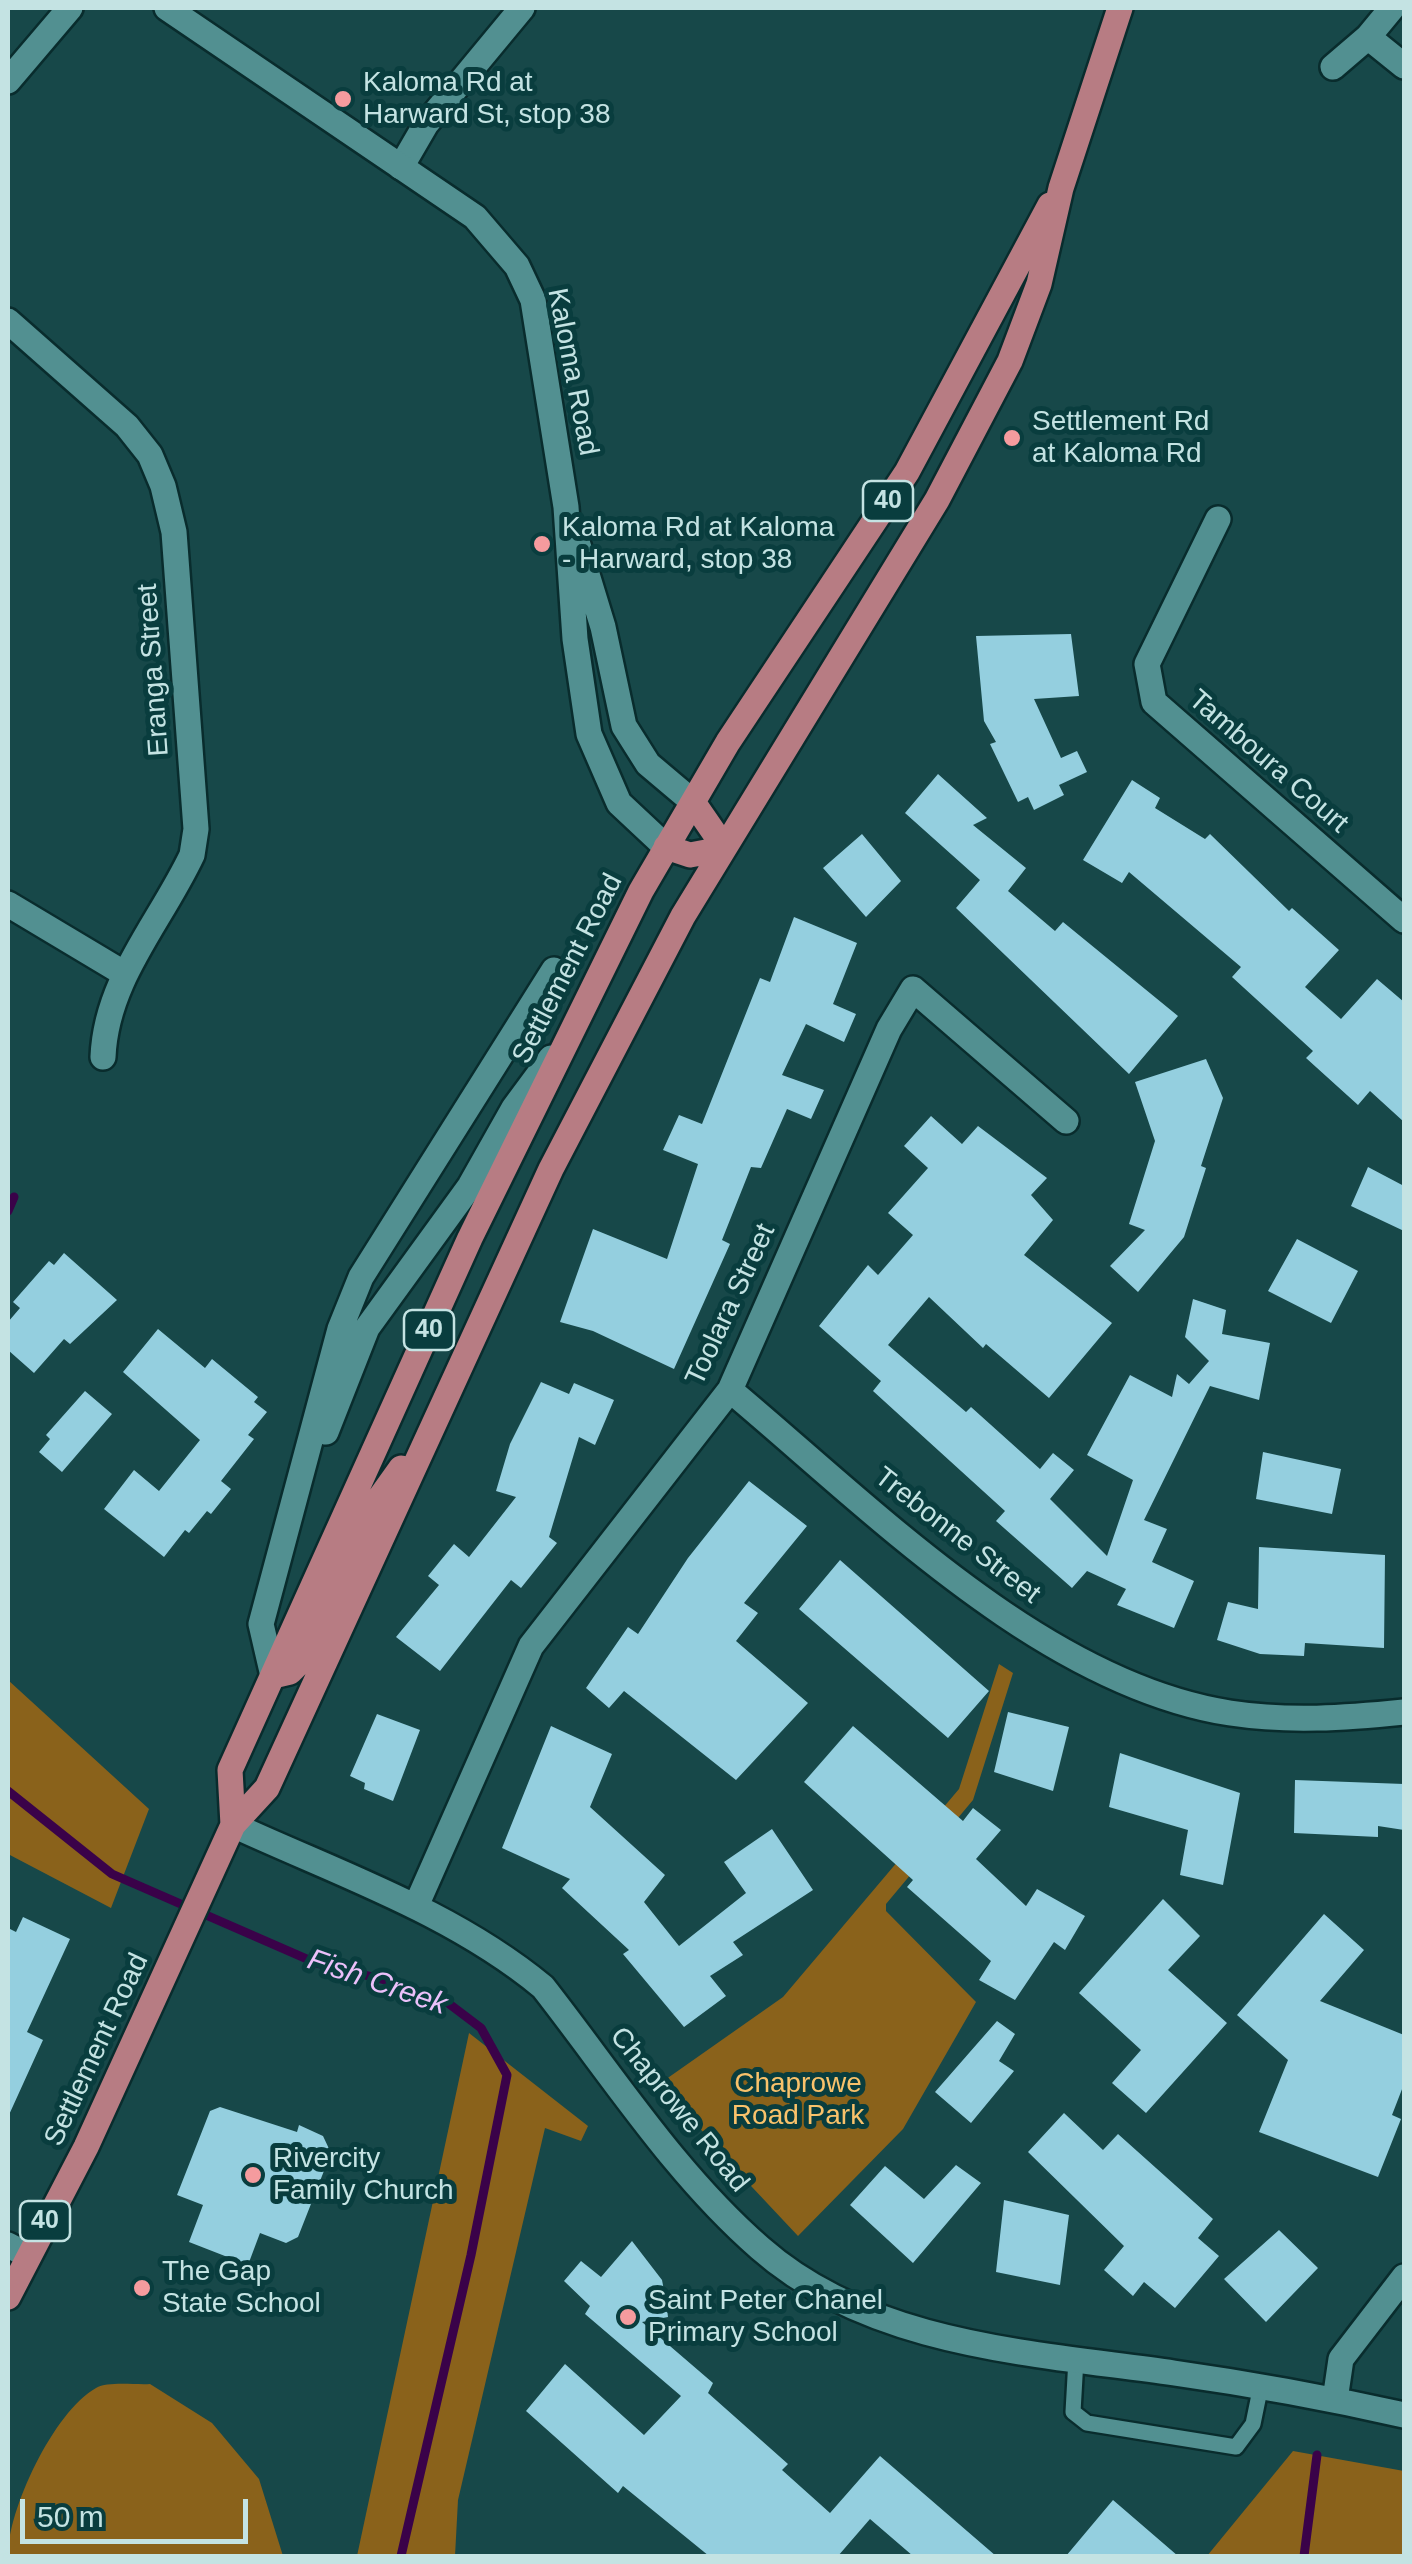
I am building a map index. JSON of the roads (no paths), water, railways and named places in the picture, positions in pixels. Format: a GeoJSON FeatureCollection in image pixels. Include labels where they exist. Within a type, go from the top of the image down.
{"type":"FeatureCollection","features":[{"type":"Feature","properties":{"kind":"main road","name":"Settlement Road"},"geometry":{"type":"LineString","coordinates":[[8,2297],[17,2250],[86,2147],[234,1824],[268,1788],[552,1169],[723,848],[937,500],[982,418],[1033,302],[1061,188],[1120,8]]}},
{"type":"Feature","properties":{"kind":"main road","name":"Settlement Road"},"geometry":{"type":"LineString","coordinates":[[234,1824],[230,1770],[564,1041],[666,847],[906,472],[1061,188]]}},
{"type":"Feature","properties":{"kind":"main road"},"geometry":{"type":"LineString","coordinates":[[666,847],[690,855],[723,848],[693,802]]}},
{"type":"Feature","properties":{"kind":"main road"},"geometry":{"type":"LineString","coordinates":[[273,1676],[290,1672],[306,1656],[372,1510],[429,1433]]}},
{"type":"Feature","properties":{"kind":"street"},"geometry":{"type":"LineString","coordinates":[[8,80],[70,8]]}},
{"type":"Feature","properties":{"kind":"street","name":"Kaloma Road"},"geometry":{"type":"LineString","coordinates":[[167,8],[475,218],[517,266],[533,300],[566,508],[574,639],[591,743],[619,803],[666,847]]}},
{"type":"Feature","properties":{"kind":"street"},"geometry":{"type":"LineString","coordinates":[[401,167],[426,124],[522,8]]}},
{"type":"Feature","properties":{"kind":"street"},"geometry":{"type":"LineString","coordinates":[[1334,67],[1368,38],[1392,8]]}},
{"type":"Feature","properties":{"kind":"street"},"geometry":{"type":"LineString","coordinates":[[1368,38],[1404,66]]}},
{"type":"Feature","properties":{"kind":"street","name":"Eranga Street"},"geometry":{"type":"LineString","coordinates":[[8,320],[138,440],[163,486],[174,532],[196,829],[192,855],[181,880],[125,974],[104,1026],[103,1058]]}},
{"type":"Feature","properties":{"kind":"street","name":"Kaloma Road"},"geometry":{"type":"LineString","coordinates":[[566,508],[603,628],[624,726],[648,764],[693,802]]}},
{"type":"Feature","properties":{"kind":"street","name":"Tamboura Court"},"geometry":{"type":"LineString","coordinates":[[1218,519],[1147,664],[1154,702],[1404,920]]}},
{"type":"Feature","properties":{"kind":"street"},"geometry":{"type":"LineString","coordinates":[[8,904],[125,974]]}},
{"type":"Feature","properties":{"kind":"street"},"geometry":{"type":"LineString","coordinates":[[273,1676],[260,1624],[340,1329],[361,1276],[554,970]]}},
{"type":"Feature","properties":{"kind":"street","name":"Toolara Street"},"geometry":{"type":"LineString","coordinates":[[416,1906],[530,1646],[730,1390],[889,1029],[913,990],[1066,1121]]}},
{"type":"Feature","properties":{"kind":"street"},"geometry":{"type":"LineString","coordinates":[[305,1465],[334,1422],[351,1360],[367,1328],[470,1186],[514,1108],[564,1041]]}},
{"type":"Feature","properties":{"kind":"street","name":"Trebonne Street"},"geometry":{"type":"LineString","coordinates":[[730,1390],[975,1595],[1024,1628],[1140,1688],[1227,1713],[1312,1721],[1404,1712]]}},
{"type":"Feature","properties":{"kind":"street","name":"Chaprowe Road"},"geometry":{"type":"LineString","coordinates":[[234,1824],[483,1940],[543,1987],[708,2199],[797,2276],[890,2320],[960,2340],[1261,2386],[1404,2415]]}},
{"type":"Feature","properties":{"kind":"street"},"geometry":{"type":"LineString","coordinates":[[1336,2400],[1341,2359],[1404,2277]]}},
{"type":"Feature","properties":{"kind":"lane"},"geometry":{"type":"LineString","coordinates":[[1076,2359],[1073,2412],[1086,2423],[1236,2448],[1248,2437],[1261,2386]]}},
{"type":"Feature","properties":{"kind":"waterway"},"geometry":{"type":"LineString","coordinates":[[8,1211],[14,1197]]}},
{"type":"Feature","properties":{"kind":"waterway","name":"Fish Creek"},"geometry":{"type":"LineString","coordinates":[[8,1791],[112,1874],[316,1963],[393,1982],[448,2003],[481,2028],[507,2075],[471,2255],[401,2556]]}},
{"type":"Feature","properties":{"kind":"waterway"},"geometry":{"type":"LineString","coordinates":[[1304,2556],[1317,2455]]}},
{"type":"Feature","properties":{"kind":"place","name":"Kaloma Rd at Harward St, stop 38"},"geometry":{"type":"Point","coordinates":[343,99]}},
{"type":"Feature","properties":{"kind":"place","name":"Settlement Rd at Kaloma Rd"},"geometry":{"type":"Point","coordinates":[1012,438]}},
{"type":"Feature","properties":{"kind":"place","name":"Kaloma Rd at Kaloma - Harward, stop 38"},"geometry":{"type":"Point","coordinates":[542,544]}},
{"type":"Feature","properties":{"kind":"place","name":"Rivercity Family Church"},"geometry":{"type":"Point","coordinates":[253,2175]}},
{"type":"Feature","properties":{"kind":"place","name":"The Gap State School"},"geometry":{"type":"Point","coordinates":[142,2288]}},
{"type":"Feature","properties":{"kind":"place","name":"Saint Peter Chanel Primary School"},"geometry":{"type":"Point","coordinates":[628,2317]}},
{"type":"Feature","properties":{"kind":"park label","name":"Chaprowe Road Park"},"geometry":{"type":"Point","coordinates":[798,2100]}}]}
